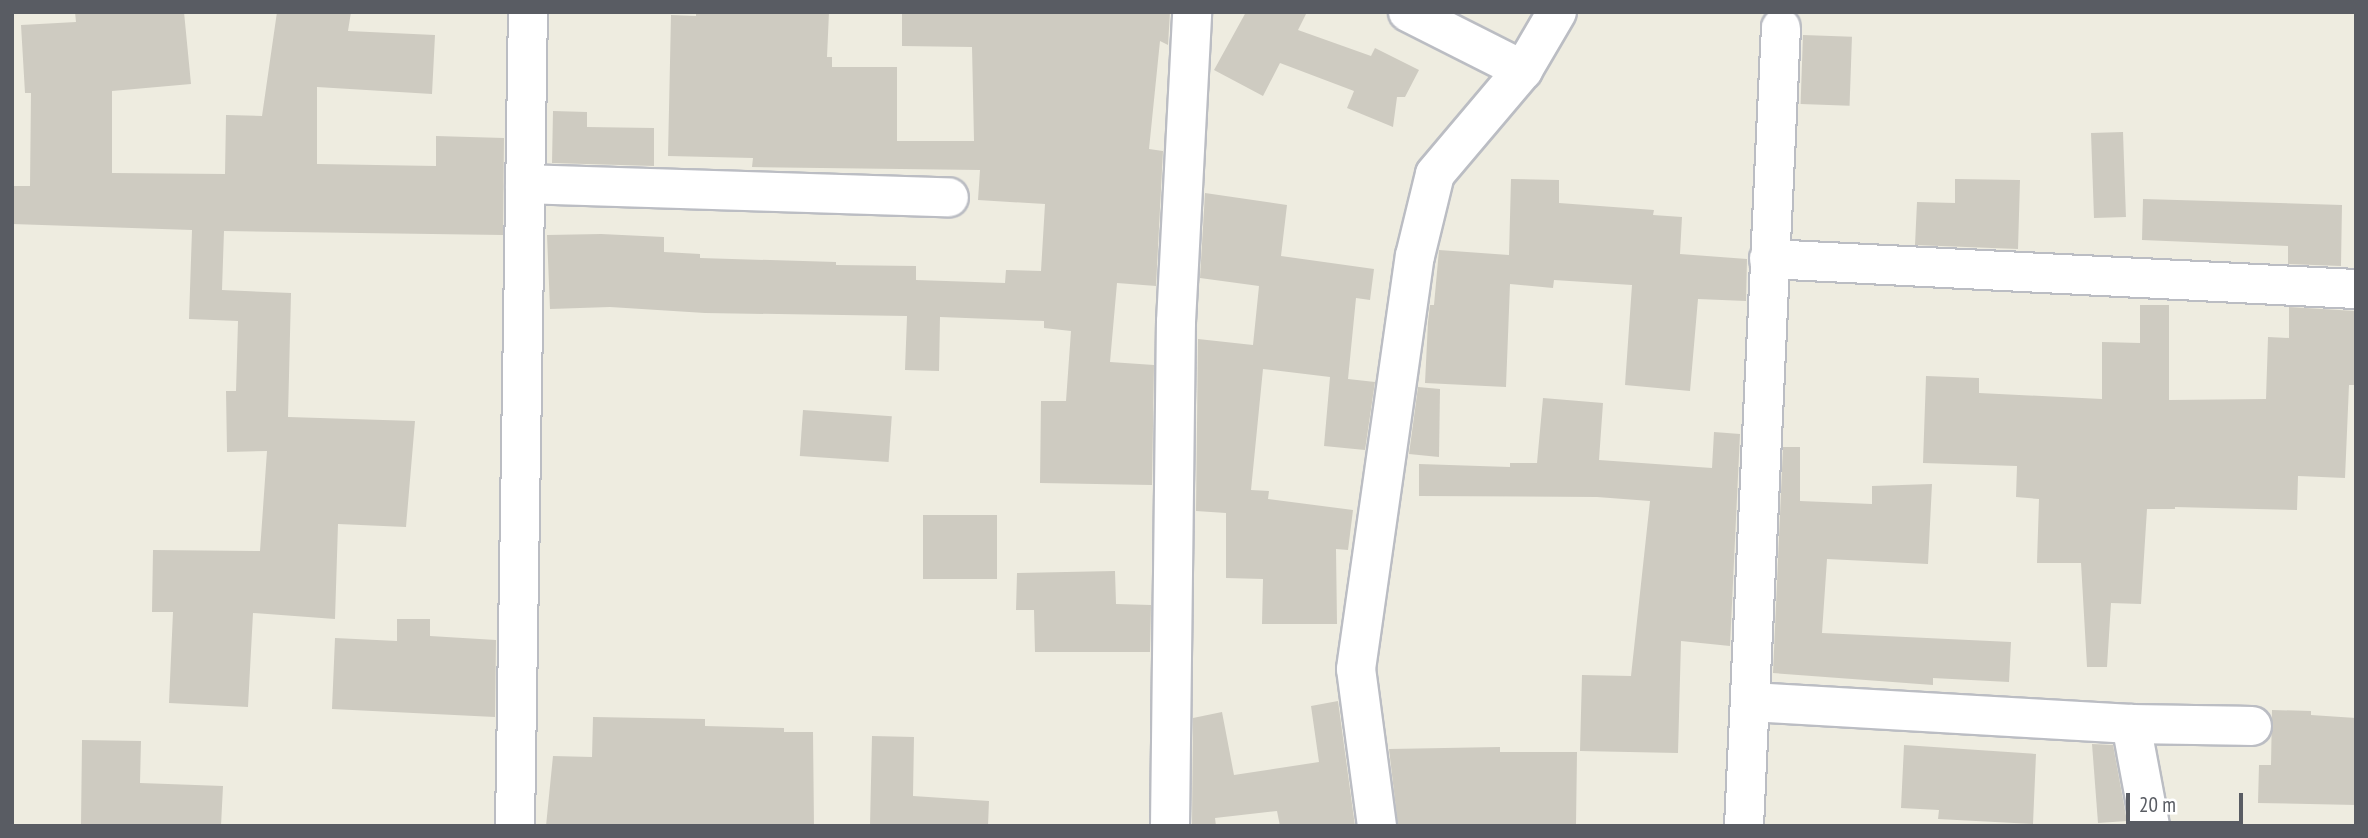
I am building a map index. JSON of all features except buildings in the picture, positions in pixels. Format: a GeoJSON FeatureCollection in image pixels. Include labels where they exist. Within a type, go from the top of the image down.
{"type":"FeatureCollection","features":[{"type":"Feature","properties":{"kind":"street"},"geometry":{"type":"LineString","coordinates":[[515,826],[528,12]]}},
{"type":"Feature","properties":{"kind":"street"},"geometry":{"type":"LineString","coordinates":[[1170,826],[1176,322],[1192,12]]}},
{"type":"Feature","properties":{"kind":"street"},"geometry":{"type":"LineString","coordinates":[[1408,12],[1523,69]]}},
{"type":"Feature","properties":{"kind":"street"},"geometry":{"type":"LineString","coordinates":[[1377,826],[1356,669],[1415,256],[1434,174],[1523,69],[1557,12]]}},
{"type":"Feature","properties":{"kind":"street"},"geometry":{"type":"LineString","coordinates":[[1744,826],[1781,28]]}},
{"type":"Feature","properties":{"kind":"street"},"geometry":{"type":"LineString","coordinates":[[525,184],[949,197]]}},
{"type":"Feature","properties":{"kind":"street"},"geometry":{"type":"LineString","coordinates":[[1769,259],[2356,289]]}},
{"type":"Feature","properties":{"kind":"street"},"geometry":{"type":"LineString","coordinates":[[1751,702],[2131,724],[2252,726]]}},
{"type":"Feature","properties":{"kind":"street"},"geometry":{"type":"LineString","coordinates":[[2131,724],[2150,826]]}}]}
